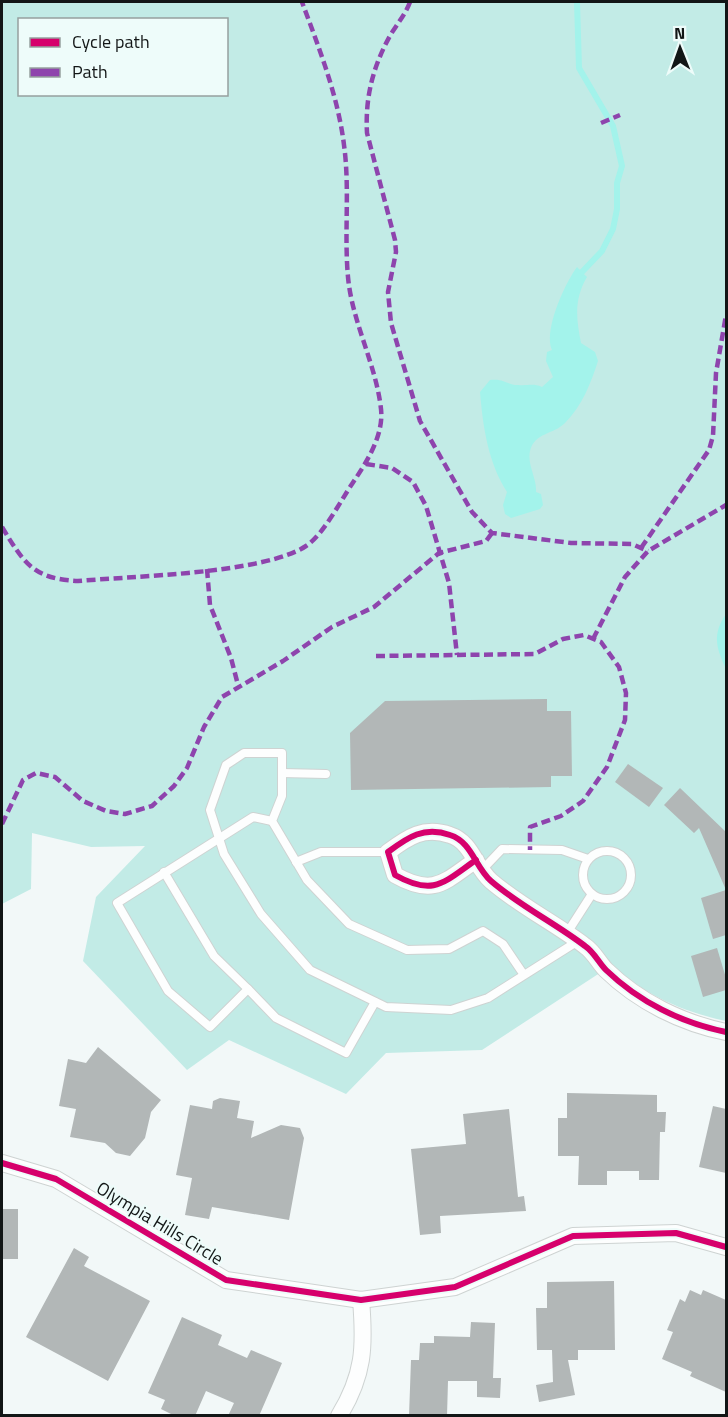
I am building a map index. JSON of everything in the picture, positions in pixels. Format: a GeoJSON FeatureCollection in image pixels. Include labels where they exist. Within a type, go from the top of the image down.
{"type":"FeatureCollection","features":[{"type":"Feature","properties":{"kind":"street"},"geometry":{"type":"LineString","coordinates":[[479,865],[445,883],[422,886],[395,874],[387,852],[415,833],[431,831],[451,835],[464,842],[479,865],[501,890],[588,948],[605,969],[647,1000],[670,1014],[726,1032]]}},
{"type":"Feature","properties":{"kind":"street","name":"Olympia Hills Circle"},"geometry":{"type":"LineString","coordinates":[[2,1163],[56,1179],[226,1280],[361,1300],[455,1287],[573,1236],[676,1233],[726,1246]]}},
{"type":"Feature","properties":{"kind":"street"},"geometry":{"type":"LineString","coordinates":[[339,1416],[362,1367],[364,1346],[361,1300]]}},
{"type":"Feature","properties":{"kind":"lane"},"geometry":{"type":"LineString","coordinates":[[272,821],[282,796],[282,753],[243,753],[226,765],[210,810],[224,854],[261,914],[310,970],[386,1007],[451,1010],[488,998],[524,975],[573,937],[592,894]]}},
{"type":"Feature","properties":{"kind":"lane"},"geometry":{"type":"LineString","coordinates":[[282,773],[326,774]]}},
{"type":"Feature","properties":{"kind":"lane"},"geometry":{"type":"LineString","coordinates":[[248,989],[210,1028],[168,991],[117,903],[218,837],[253,817],[272,821],[307,880],[349,924],[407,950],[449,949],[483,931],[502,944],[524,975]]}},
{"type":"Feature","properties":{"kind":"lane"},"geometry":{"type":"LineString","coordinates":[[479,865],[502,849],[562,850],[588,859]]}},
{"type":"Feature","properties":{"kind":"lane"},"geometry":{"type":"LineString","coordinates":[[602,850],[625,857],[632,872],[632,880],[623,894],[608,899],[592,894],[583,881],[582,873],[588,859],[602,850]]}},
{"type":"Feature","properties":{"kind":"lane"},"geometry":{"type":"LineString","coordinates":[[296,862],[321,852],[387,852]]}},
{"type":"Feature","properties":{"kind":"lane"},"geometry":{"type":"LineString","coordinates":[[164,872],[214,956],[276,1018],[346,1053],[375,1002]]}},
{"type":"Feature","properties":{"kind":"shaded area"},"geometry":{"type":"Polygon","coordinates":[[[2,2],[726,2],[726,1021],[695,1013],[665,1001],[651,994],[612,965],[482,1050],[386,1053],[346,1094],[229,1040],[187,1070],[83,961],[96,897],[145,846],[91,847],[32,833],[31,889],[2,904],[2,2]]]}},
{"type":"Feature","properties":{"kind":"water"},"geometry":{"type":"Polygon","coordinates":[[[577,267],[587,277],[580,293],[577,309],[581,343],[595,352],[598,361],[585,394],[571,416],[560,427],[540,437],[532,445],[529,456],[536,492],[541,494],[543,505],[540,509],[511,518],[505,514],[503,505],[507,492],[491,456],[480,392],[490,380],[542,387],[553,377],[546,361],[547,352],[552,350],[550,331],[561,295],[577,267]]]}},
{"type":"Feature","properties":{"kind":"water"},"geometry":{"type":"Polygon","coordinates":[[[726,614],[726,669],[718,648],[717,635],[726,614]]]}},
{"type":"Feature","properties":{"kind":"building"},"geometry":{"type":"Polygon","coordinates":[[[547,699],[547,711],[571,711],[572,776],[551,776],[551,787],[351,790],[350,733],[385,701],[547,699]]]}},
{"type":"Feature","properties":{"kind":"building"},"geometry":{"type":"Polygon","coordinates":[[[628,764],[663,788],[649,807],[615,782],[628,764]]]}},
{"type":"Feature","properties":{"kind":"building"},"geometry":{"type":"Polygon","coordinates":[[[680,788],[726,832],[726,890],[699,828],[694,833],[664,805],[680,788]]]}},
{"type":"Feature","properties":{"kind":"building"},"geometry":{"type":"Polygon","coordinates":[[[726,890],[726,935],[713,939],[701,898],[726,890]]]}},
{"type":"Feature","properties":{"kind":"building"},"geometry":{"type":"Polygon","coordinates":[[[717,948],[726,978],[726,990],[703,997],[691,956],[717,948]]]}},
{"type":"Feature","properties":{"kind":"building"},"geometry":{"type":"Polygon","coordinates":[[[98,1047],[161,1100],[151,1112],[145,1138],[130,1156],[116,1153],[105,1143],[70,1137],[76,1109],[59,1106],[68,1059],[86,1063],[98,1047]]]}},
{"type":"Feature","properties":{"kind":"building"},"geometry":{"type":"Polygon","coordinates":[[[567,1093],[657,1095],[657,1112],[666,1112],[665,1132],[660,1132],[659,1180],[639,1180],[639,1171],[607,1171],[607,1185],[578,1185],[579,1156],[558,1156],[558,1118],[567,1118],[567,1093]]]}},
{"type":"Feature","properties":{"kind":"building"},"geometry":{"type":"Polygon","coordinates":[[[220,1098],[240,1101],[237,1118],[254,1121],[251,1138],[281,1125],[300,1128],[304,1138],[289,1220],[212,1207],[209,1219],[185,1215],[192,1178],[176,1175],[190,1105],[212,1109],[213,1101],[220,1098]]]}},
{"type":"Feature","properties":{"kind":"building"},"geometry":{"type":"Polygon","coordinates":[[[713,1106],[726,1109],[726,1173],[699,1167],[713,1106]]]}},
{"type":"Feature","properties":{"kind":"building"},"geometry":{"type":"Polygon","coordinates":[[[509,1109],[518,1197],[524,1196],[526,1211],[440,1216],[441,1233],[420,1235],[411,1149],[466,1144],[463,1114],[509,1109]]]}},
{"type":"Feature","properties":{"kind":"building"},"geometry":{"type":"Polygon","coordinates":[[[2,1209],[18,1209],[18,1259],[2,1259],[2,1209]]]}},
{"type":"Feature","properties":{"kind":"building"},"geometry":{"type":"Polygon","coordinates":[[[74,1248],[89,1257],[84,1266],[150,1301],[108,1381],[26,1337],[74,1248]]]}},
{"type":"Feature","properties":{"kind":"building"},"geometry":{"type":"Polygon","coordinates":[[[614,1281],[615,1350],[578,1350],[578,1360],[568,1360],[575,1395],[539,1402],[536,1385],[553,1382],[552,1350],[537,1350],[536,1308],[547,1308],[547,1282],[614,1281]]]}},
{"type":"Feature","properties":{"kind":"building"},"geometry":{"type":"Polygon","coordinates":[[[690,1290],[701,1295],[703,1290],[726,1300],[726,1392],[690,1376],[692,1372],[662,1359],[673,1332],[667,1330],[680,1299],[685,1302],[690,1290]]]}},
{"type":"Feature","properties":{"kind":"building"},"geometry":{"type":"Polygon","coordinates":[[[182,1317],[222,1335],[218,1345],[247,1358],[251,1350],[282,1363],[259,1416],[228,1416],[234,1403],[206,1391],[195,1416],[175,1416],[161,1409],[165,1400],[148,1393],[182,1317]]]}},
{"type":"Feature","properties":{"kind":"building"},"geometry":{"type":"Polygon","coordinates":[[[471,1322],[495,1323],[493,1378],[501,1378],[500,1398],[477,1397],[477,1381],[448,1381],[447,1416],[409,1416],[411,1360],[419,1360],[420,1343],[434,1343],[434,1336],[470,1337],[471,1322]]]}},
{"type":"Feature","properties":{"kind":"waterway"},"geometry":{"type":"LineString","coordinates":[[577,2],[579,68],[613,126],[622,166],[617,183],[617,209],[613,229],[602,251],[582,272]]}},
{"type":"Feature","properties":{"kind":"marked path"},"geometry":{"type":"LineString","coordinates":[[2,527],[31,567],[40,573],[63,580],[163,575],[260,563],[286,555],[312,541],[331,518],[368,458],[380,429],[381,409],[374,376],[350,294],[344,145],[333,90],[302,2]]}},
{"type":"Feature","properties":{"kind":"marked path"},"geometry":{"type":"LineString","coordinates":[[410,2],[391,34],[375,70],[367,107],[367,133],[395,240],[396,252],[388,292],[391,323],[420,421],[472,512],[492,533],[571,543],[632,544],[648,551]]}},
{"type":"Feature","properties":{"kind":"marked path"},"geometry":{"type":"LineString","coordinates":[[601,123],[620,115]]}},
{"type":"Feature","properties":{"kind":"marked path"},"geometry":{"type":"LineString","coordinates":[[641,548],[709,450],[713,436],[716,373],[726,315]]}},
{"type":"Feature","properties":{"kind":"marked path"},"geometry":{"type":"LineString","coordinates":[[366,464],[392,468],[413,482],[426,506],[449,583],[457,655]]}},
{"type":"Feature","properties":{"kind":"marked path"},"geometry":{"type":"LineString","coordinates":[[593,639],[625,577],[648,551],[726,505]]}},
{"type":"Feature","properties":{"kind":"marked path"},"geometry":{"type":"LineString","coordinates":[[2,824],[23,780],[36,773],[55,777],[83,801],[106,811],[125,814],[152,806],[174,786],[187,768],[204,727],[222,697],[283,661],[332,627],[374,607],[439,553],[486,541],[492,533]]}},
{"type":"Feature","properties":{"kind":"marked path"},"geometry":{"type":"LineString","coordinates":[[207,569],[210,605],[231,658],[238,685]]}},
{"type":"Feature","properties":{"kind":"marked path"},"geometry":{"type":"LineString","coordinates":[[376,656],[535,654],[563,639],[584,635],[601,642],[619,667],[626,693],[625,720],[607,767],[583,801],[561,816],[530,827],[530,850]]}},
{"type":"Feature","properties":{"kind":"cycle path"},"geometry":{"type":"LineString","coordinates":[[476,860],[465,868],[455,875],[447,880],[429,886],[408,882],[395,875],[388,852],[402,842],[424,832],[441,833],[457,838],[473,855],[491,881],[588,948],[606,970],[632,992],[677,1017],[726,1032]]}},
{"type":"Feature","properties":{"kind":"cycle path"},"geometry":{"type":"LineString","coordinates":[[2,1163],[56,1179],[226,1280],[361,1300],[455,1287],[573,1236],[676,1233],[726,1247]]}}]}
